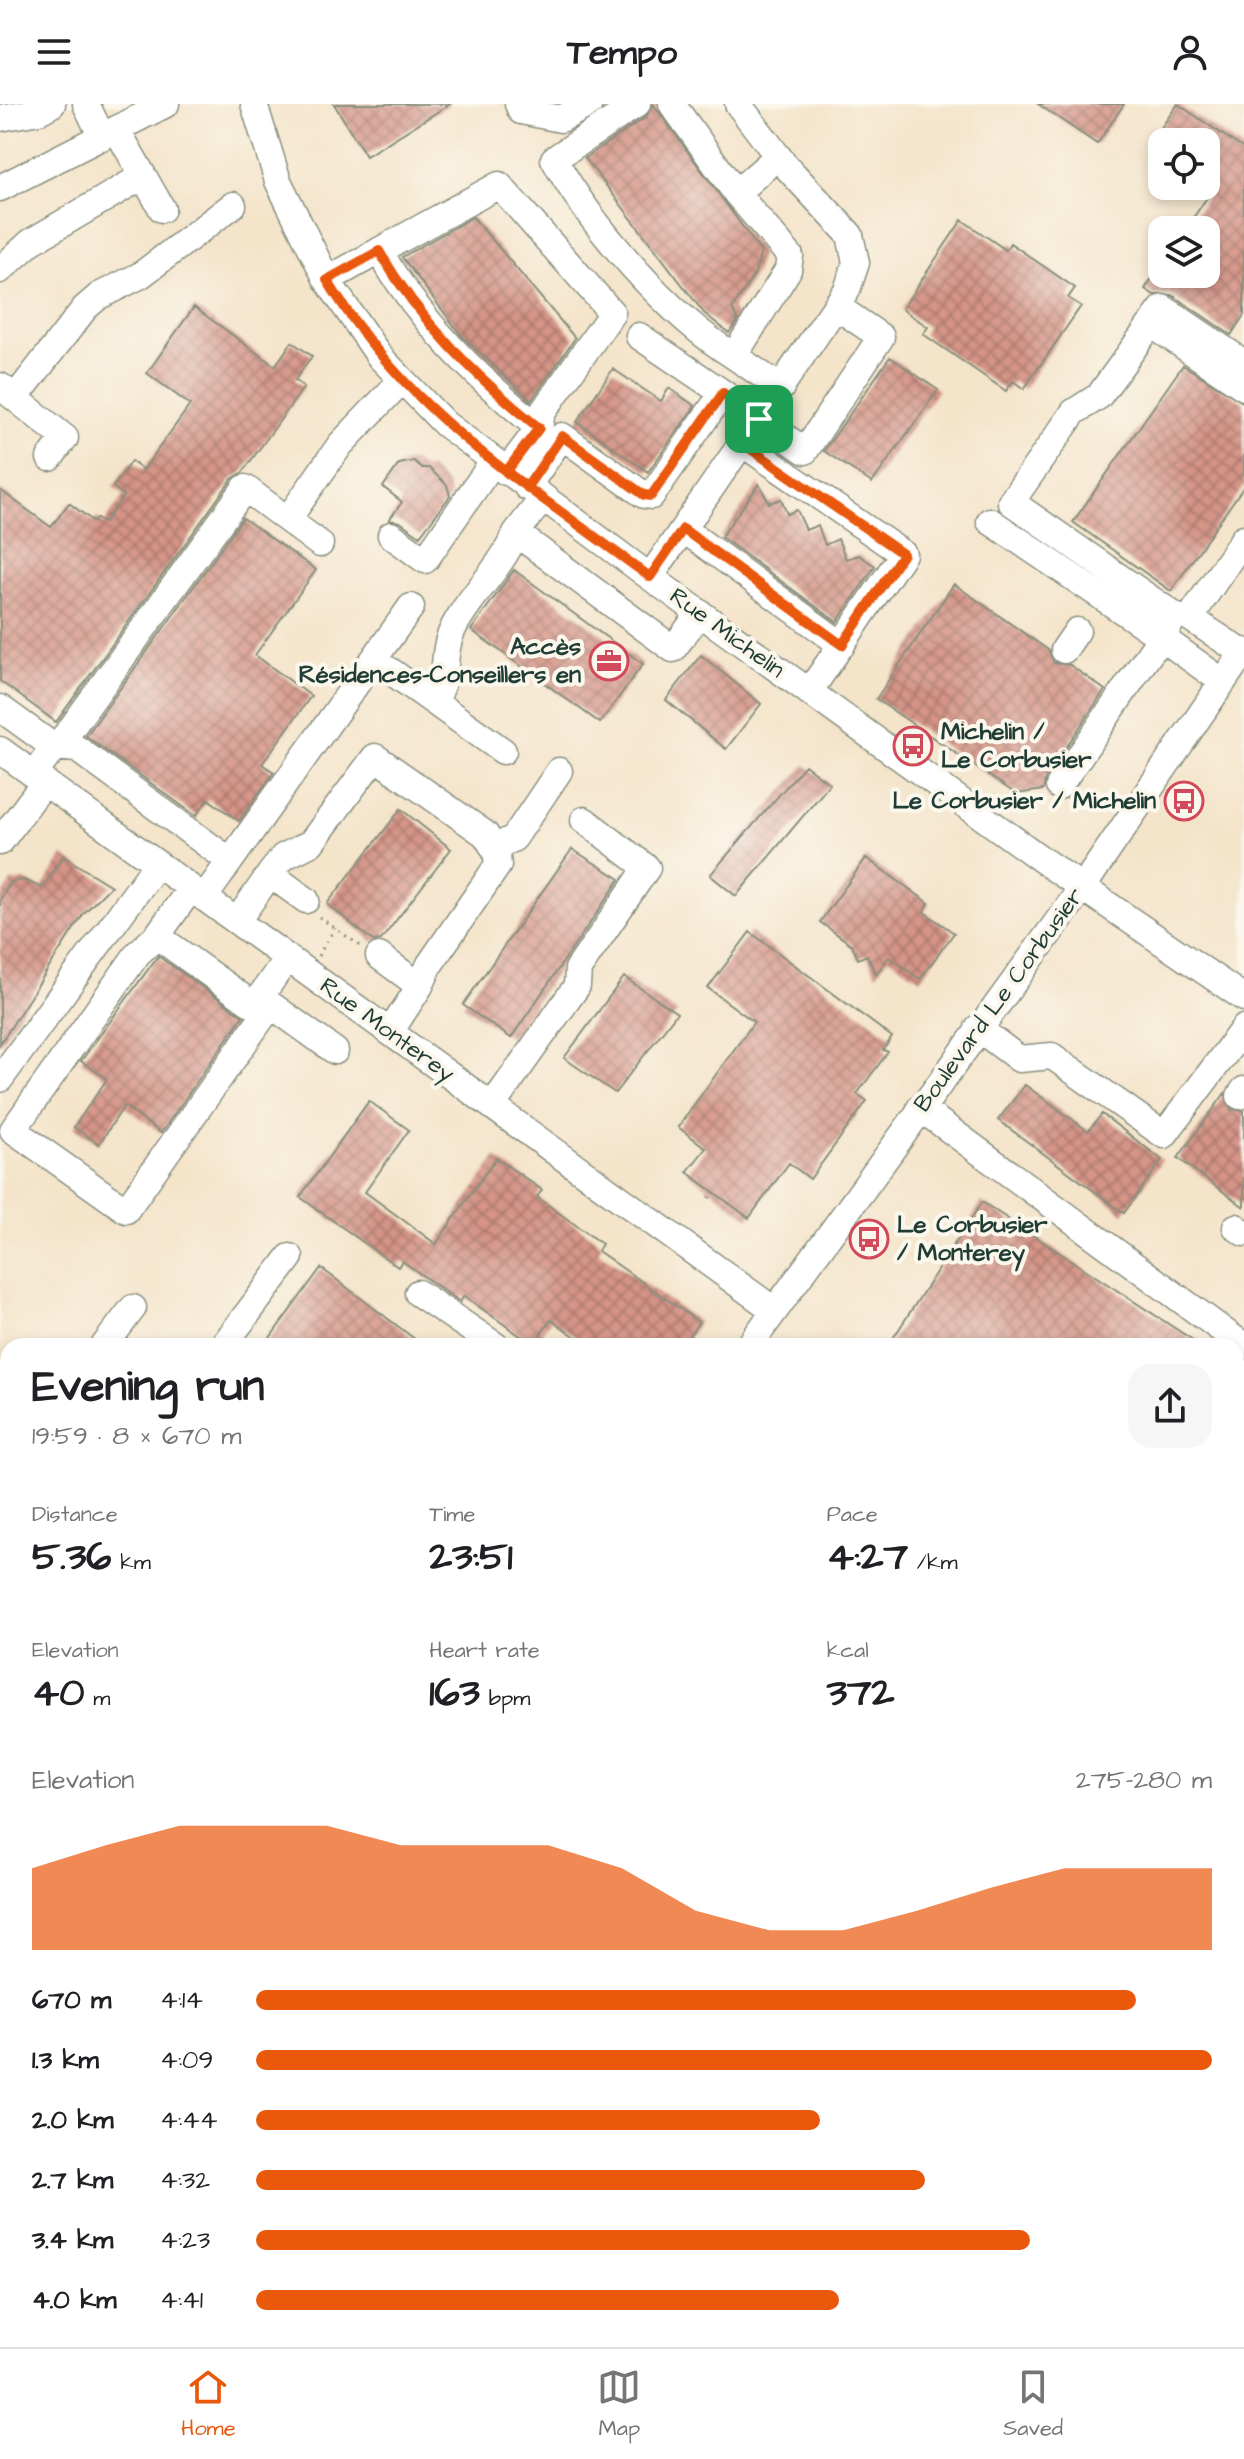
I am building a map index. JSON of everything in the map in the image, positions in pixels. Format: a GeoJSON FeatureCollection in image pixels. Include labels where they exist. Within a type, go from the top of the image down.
{"type":"FeatureCollection","features":[{"type":"Feature","properties":{"kind":"street"},"geometry":{"type":"LineString","coordinates":[[11,112],[52,104]]}},
{"type":"Feature","properties":{"kind":"street"},"geometry":{"type":"LineString","coordinates":[[86,104],[143,176],[162,209]]}},
{"type":"Feature","properties":{"kind":"street"},"geometry":{"type":"LineString","coordinates":[[0,188],[166,104]]}},
{"type":"Feature","properties":{"kind":"street","name":"Rue Michelin"},"geometry":{"type":"LineString","coordinates":[[254,104],[278,181],[327,280],[361,332],[401,381],[452,430],[650,577],[1082,888],[1244,998]]}},
{"type":"Feature","properties":{"kind":"street"},"geometry":{"type":"LineString","coordinates":[[518,104],[521,111],[561,119],[589,104]]}},
{"type":"Feature","properties":{"kind":"street"},"geometry":{"type":"LineString","coordinates":[[637,104],[554,159],[603,228],[655,290],[714,343],[781,388]]}},
{"type":"Feature","properties":{"kind":"street"},"geometry":{"type":"LineString","coordinates":[[672,104],[736,193],[786,250],[790,263],[734,356]]}},
{"type":"Feature","properties":{"kind":"street"},"geometry":{"type":"LineString","coordinates":[[650,577],[836,306],[855,270],[853,242],[841,224],[778,156],[738,104]]}},
{"type":"Feature","properties":{"kind":"street"},"geometry":{"type":"LineString","coordinates":[[736,193],[778,156]]}},
{"type":"Feature","properties":{"kind":"street"},"geometry":{"type":"LineString","coordinates":[[0,270],[11,247],[143,176]]}},
{"type":"Feature","properties":{"kind":"street"},"geometry":{"type":"LineString","coordinates":[[327,280],[392,247],[499,185],[612,313],[542,413],[539,428],[517,479],[516,533],[505,559],[451,632],[444,687],[434,702]]}},
{"type":"Feature","properties":{"kind":"street"},"geometry":{"type":"LineString","coordinates":[[50,458],[65,438],[8,392],[92,301],[141,275],[233,205]]}},
{"type":"Feature","properties":{"kind":"street"},"geometry":{"type":"LineString","coordinates":[[379,251],[409,300],[444,343],[539,428]]}},
{"type":"Feature","properties":{"kind":"street"},"geometry":{"type":"LineString","coordinates":[[639,336],[805,451],[881,337],[836,306]]}},
{"type":"Feature","properties":{"kind":"street"},"geometry":{"type":"LineString","coordinates":[[1026,530],[1011,502],[1074,412],[1099,396],[1163,308],[1244,363]]}},
{"type":"Feature","properties":{"kind":"street"},"geometry":{"type":"LineString","coordinates":[[1151,324],[1244,387]]}},
{"type":"Feature","properties":{"kind":"street"},"geometry":{"type":"LineString","coordinates":[[288,519],[340,445],[401,381]]}},
{"type":"Feature","properties":{"kind":"street"},"geometry":{"type":"LineString","coordinates":[[391,535],[425,560],[562,436],[644,495],[651,496],[723,393]]}},
{"type":"Feature","properties":{"kind":"street"},"geometry":{"type":"LineString","coordinates":[[742,443],[903,554],[809,692]]}},
{"type":"Feature","properties":{"kind":"street"},"geometry":{"type":"LineString","coordinates":[[0,842],[54,747],[70,730],[245,488],[320,544]]}},
{"type":"Feature","properties":{"kind":"street"},"geometry":{"type":"LineString","coordinates":[[990,521],[1026,530],[1108,585],[1176,624],[1243,652]]}},
{"type":"Feature","properties":{"kind":"street"},"geometry":{"type":"LineString","coordinates":[[683,529],[842,645]]}},
{"type":"Feature","properties":{"kind":"street"},"geometry":{"type":"LineString","coordinates":[[516,533],[673,649],[700,613]]}},
{"type":"Feature","properties":{"kind":"street"},"geometry":{"type":"LineString","coordinates":[[1059,786],[1176,624],[1244,538]]}},
{"type":"Feature","properties":{"kind":"street"},"geometry":{"type":"LineString","coordinates":[[287,958],[266,1001],[126,1210],[13,1130],[138,953],[230,861],[411,607]]}},
{"type":"Feature","properties":{"kind":"street"},"geometry":{"type":"LineString","coordinates":[[1176,624],[1223,682]]}},
{"type":"Feature","properties":{"kind":"street","name":"Boulevard Le Corbusier"},"geometry":{"type":"LineString","coordinates":[[755,1338],[1082,888],[1243,652]]}},
{"type":"Feature","properties":{"kind":"street"},"geometry":{"type":"LineString","coordinates":[[389,670],[503,751]]}},
{"type":"Feature","properties":{"kind":"street"},"geometry":{"type":"LineString","coordinates":[[0,708],[54,747],[77,749],[230,861]]}},
{"type":"Feature","properties":{"kind":"street","name":"Rue Monterey"},"geometry":{"type":"LineString","coordinates":[[0,750],[774,1310]]}},
{"type":"Feature","properties":{"kind":"street"},"geometry":{"type":"LineString","coordinates":[[237,921],[283,857],[311,843],[375,757],[485,834],[494,848],[498,865],[430,964],[420,986],[390,1032]]}},
{"type":"Feature","properties":{"kind":"street"},"geometry":{"type":"LineString","coordinates":[[494,848],[514,838],[559,771]]}},
{"type":"Feature","properties":{"kind":"street"},"geometry":{"type":"LineString","coordinates":[[492,1106],[577,986],[578,969],[647,868],[584,820]]}},
{"type":"Feature","properties":{"kind":"street"},"geometry":{"type":"LineString","coordinates":[[0,1079],[157,864]]}},
{"type":"Feature","properties":{"kind":"street"},"geometry":{"type":"LineString","coordinates":[[270,874],[308,906]]}},
{"type":"Feature","properties":{"kind":"street"},"geometry":{"type":"LineString","coordinates":[[157,936],[249,1002],[266,1001],[335,1051]]}},
{"type":"Feature","properties":{"kind":"street"},"geometry":{"type":"LineString","coordinates":[[372,952],[420,986]]}},
{"type":"Feature","properties":{"kind":"street"},"geometry":{"type":"LineString","coordinates":[[978,1028],[1019,1059],[1052,1056],[1164,1135],[1244,1028]]}},
{"type":"Feature","properties":{"kind":"street"},"geometry":{"type":"LineString","coordinates":[[920,1108],[1233,1338]]}},
{"type":"Feature","properties":{"kind":"street"},"geometry":{"type":"LineString","coordinates":[[229,1338],[290,1257]]}},
{"type":"Feature","properties":{"kind":"street"},"geometry":{"type":"LineString","coordinates":[[418,1293],[484,1338]]}},
{"type":"Feature","properties":{"kind":"street"},"geometry":{"type":"LineString","coordinates":[[110,1338],[133,1308]]}},
{"type":"Feature","properties":{"kind":"path"},"geometry":{"type":"LineString","coordinates":[[308,906],[372,952]]}},
{"type":"Feature","properties":{"kind":"path"},"geometry":{"type":"LineString","coordinates":[[317,957],[335,928]]}},
{"type":"Feature","properties":{"kind":"path"},"geometry":{"type":"LineString","coordinates":[[709,1198],[713,1192]]}},
{"type":"Feature","properties":{"kind":"building"},"geometry":{"type":"Polygon","coordinates":[[[334,104],[450,104],[366,156],[334,104]]]}},
{"type":"Feature","properties":{"kind":"building"},"geometry":{"type":"Polygon","coordinates":[[[653,104],[761,252],[755,273],[732,309],[738,320],[729,333],[704,313],[585,158],[646,117],[653,104]]]}},
{"type":"Feature","properties":{"kind":"building"},"geometry":{"type":"Polygon","coordinates":[[[1038,104],[1124,104],[1097,144],[1038,104]]]}},
{"type":"Feature","properties":{"kind":"building"},"geometry":{"type":"Polygon","coordinates":[[[1178,104],[1213,128],[1161,128],[1178,104]]]}},
{"type":"Feature","properties":{"kind":"building"},"geometry":{"type":"Polygon","coordinates":[[[1220,133],[1244,149],[1244,315],[1231,335],[1172,295],[1154,295],[1145,289],[1148,284],[1148,288],[1220,288],[1220,216],[1194,216],[1205,200],[1220,200],[1220,133]]]}},
{"type":"Feature","properties":{"kind":"building"},"geometry":{"type":"Polygon","coordinates":[[[473,217],[575,338],[531,401],[462,336],[402,257],[473,217]]]}},
{"type":"Feature","properties":{"kind":"building"},"geometry":{"type":"Polygon","coordinates":[[[962,220],[1006,250],[1010,243],[1075,288],[1068,298],[1081,306],[1024,389],[1013,381],[1006,391],[923,334],[928,327],[902,309],[962,220]]]}},
{"type":"Feature","properties":{"kind":"building"},"geometry":{"type":"Polygon","coordinates":[[[194,307],[275,366],[292,342],[312,356],[295,380],[304,387],[242,473],[232,479],[56,722],[0,681],[0,490],[51,527],[69,503],[94,522],[97,518],[104,523],[124,495],[113,487],[131,461],[143,470],[190,405],[147,373],[194,307]]]}},
{"type":"Feature","properties":{"kind":"building"},"geometry":{"type":"Polygon","coordinates":[[[890,357],[938,390],[872,483],[824,451],[890,357]]]}},
{"type":"Feature","properties":{"kind":"building"},"geometry":{"type":"Polygon","coordinates":[[[1183,365],[1244,403],[1244,486],[1171,591],[1073,522],[1183,365]]]}},
{"type":"Feature","properties":{"kind":"building"},"geometry":{"type":"Polygon","coordinates":[[[613,369],[661,401],[669,388],[695,406],[648,472],[577,422],[613,369]]]}},
{"type":"Feature","properties":{"kind":"building"},"geometry":{"type":"Polygon","coordinates":[[[414,461],[422,468],[429,468],[447,485],[450,496],[420,536],[400,522],[389,520],[402,502],[383,487],[399,464],[414,461]]]}},
{"type":"Feature","properties":{"kind":"building"},"geometry":{"type":"Polygon","coordinates":[[[759,484],[769,503],[781,499],[787,514],[797,510],[806,530],[818,525],[825,545],[838,539],[846,559],[859,555],[875,566],[837,622],[721,537],[759,484]]]}},
{"type":"Feature","properties":{"kind":"building"},"geometry":{"type":"Polygon","coordinates":[[[243,518],[316,570],[255,655],[311,696],[262,764],[274,772],[239,821],[208,799],[196,816],[86,736],[243,518]]]}},
{"type":"Feature","properties":{"kind":"building"},"geometry":{"type":"Polygon","coordinates":[[[514,570],[643,664],[600,723],[471,630],[514,570]]]}},
{"type":"Feature","properties":{"kind":"building"},"geometry":{"type":"Polygon","coordinates":[[[954,584],[1048,650],[1054,663],[1070,665],[1105,690],[1046,777],[1043,790],[1016,794],[876,699],[954,584]]]}},
{"type":"Feature","properties":{"kind":"building"},"geometry":{"type":"Polygon","coordinates":[[[701,655],[761,704],[726,749],[666,700],[701,655]]]}},
{"type":"Feature","properties":{"kind":"building"},"geometry":{"type":"Polygon","coordinates":[[[805,765],[830,784],[736,896],[710,875],[805,765]]]}},
{"type":"Feature","properties":{"kind":"building"},"geometry":{"type":"Polygon","coordinates":[[[401,809],[451,849],[381,940],[373,941],[327,904],[401,809]]]}},
{"type":"Feature","properties":{"kind":"building"},"geometry":{"type":"Polygon","coordinates":[[[572,849],[620,879],[511,1038],[463,1005],[572,849]]]}},
{"type":"Feature","properties":{"kind":"building"},"geometry":{"type":"Polygon","coordinates":[[[63,856],[111,886],[84,913],[0,1044],[0,900],[11,882],[24,880],[42,888],[63,856]]]}},
{"type":"Feature","properties":{"kind":"building"},"geometry":{"type":"Polygon","coordinates":[[[866,858],[929,903],[924,912],[954,933],[920,979],[889,957],[876,974],[867,955],[858,959],[852,945],[820,922],[866,858]]]}},
{"type":"Feature","properties":{"kind":"building"},"geometry":{"type":"Polygon","coordinates":[[[750,932],[892,1037],[883,1050],[888,1052],[857,1094],[867,1101],[810,1179],[789,1163],[749,1218],[687,1172],[706,1148],[678,1127],[754,1022],[708,988],[750,932]]]}},
{"type":"Feature","properties":{"kind":"building"},"geometry":{"type":"Polygon","coordinates":[[[158,956],[243,1016],[161,1133],[124,1106],[99,1144],[74,1127],[107,1079],[81,1061],[158,956]]]}},
{"type":"Feature","properties":{"kind":"building"},"geometry":{"type":"Polygon","coordinates":[[[624,977],[677,1013],[615,1093],[564,1058],[624,977]]]}},
{"type":"Feature","properties":{"kind":"building"},"geometry":{"type":"Polygon","coordinates":[[[1025,1085],[1088,1131],[1102,1114],[1162,1160],[1124,1213],[998,1120],[1025,1085]]]}},
{"type":"Feature","properties":{"kind":"building"},"geometry":{"type":"Polygon","coordinates":[[[1225,1093],[1231,1109],[1244,1111],[1244,1207],[1178,1158],[1225,1093]]]}},
{"type":"Feature","properties":{"kind":"building"},"geometry":{"type":"Polygon","coordinates":[[[369,1101],[409,1130],[365,1192],[436,1244],[496,1158],[542,1190],[537,1197],[602,1244],[598,1251],[699,1322],[688,1338],[577,1338],[551,1320],[538,1338],[523,1338],[464,1296],[460,1302],[402,1261],[398,1267],[300,1197],[369,1101]]]}},
{"type":"Feature","properties":{"kind":"building"},"geometry":{"type":"Polygon","coordinates":[[[982,1202],[1190,1338],[893,1338],[982,1202]]]}},
{"type":"Feature","properties":{"kind":"building"},"geometry":{"type":"Polygon","coordinates":[[[321,1268],[413,1338],[270,1338],[321,1268]]]}},
{"type":"Feature","properties":{"kind":"place","name":"Accès Résidences-Conseillers en"},"geometry":{"type":"Point","coordinates":[609,661]}},
{"type":"Feature","properties":{"kind":"place","name":"Michelin / Le Corbusier"},"geometry":{"type":"Point","coordinates":[913,746]}},
{"type":"Feature","properties":{"kind":"place","name":"Le Corbusier / Michelin"},"geometry":{"type":"Point","coordinates":[1184,801]}},
{"type":"Feature","properties":{"kind":"place","name":"Le Corbusier / Monterey"},"geometry":{"type":"Point","coordinates":[869,1239]}},
{"type":"Feature","properties":{"kind":"route"},"geometry":{"type":"LineString","coordinates":[[759,419],[723,393],[655,493],[648,497],[562,436],[527,487],[506,472],[459,436],[414,394],[371,346],[327,280],[379,251],[421,317],[457,358],[539,428],[506,472],[650,577],[683,529],[842,645],[903,554],[742,443],[759,419]]}}]}
